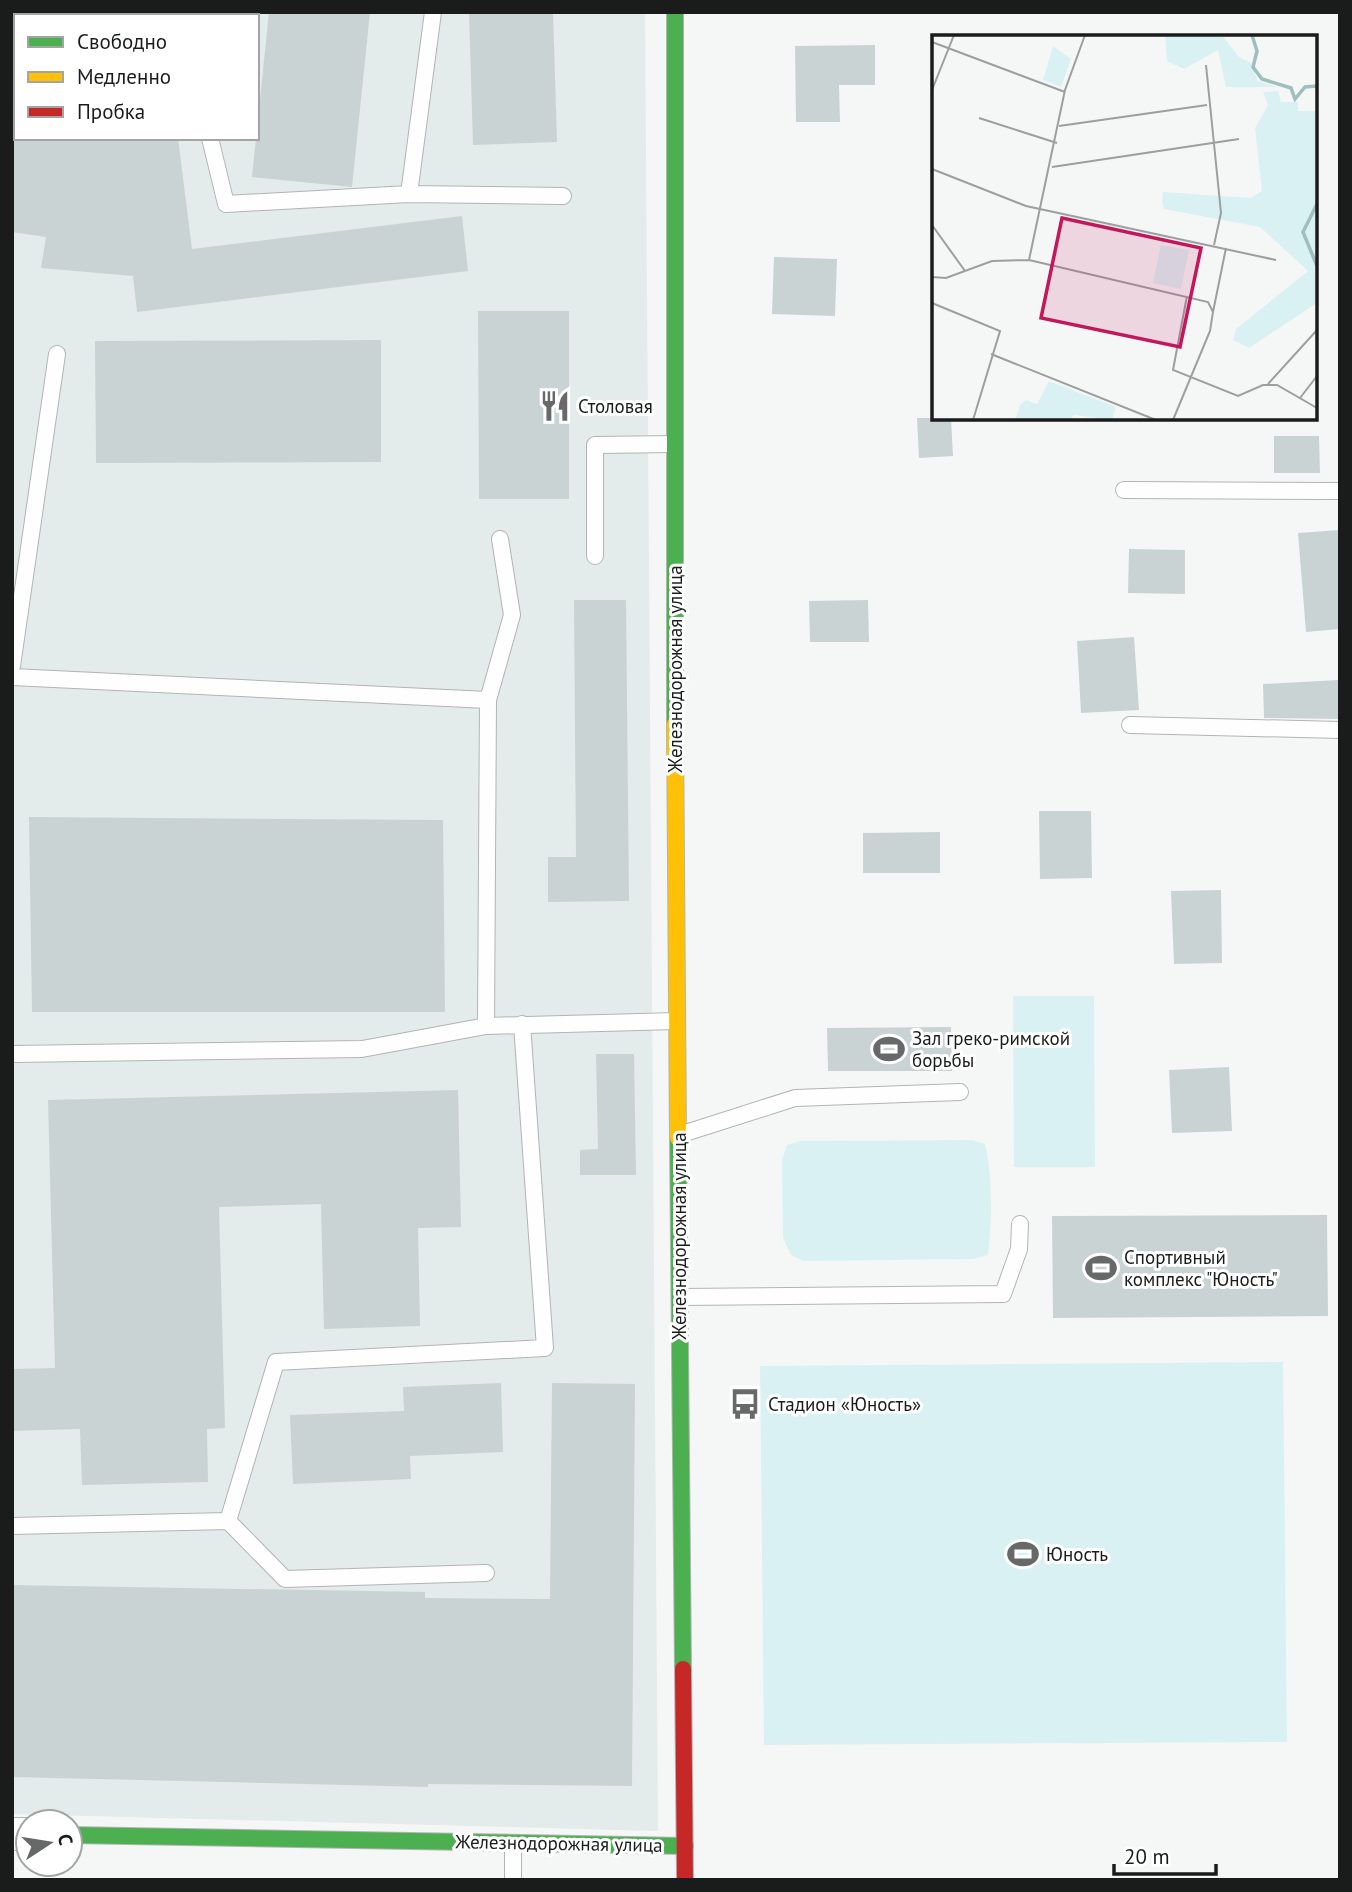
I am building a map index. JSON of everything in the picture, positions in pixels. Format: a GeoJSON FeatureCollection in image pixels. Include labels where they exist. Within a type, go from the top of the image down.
{"type":"FeatureCollection","features":[{"type":"Feature","properties":{"kind":"main road","name":"Железнодорожная улица"},"geometry":{"type":"LineString","coordinates":[[84,1835],[685,1846],[677,1021],[675,12]]}},
{"type":"Feature","properties":{"kind":"main road"},"geometry":{"type":"LineString","coordinates":[[685,1846],[685,1880]]}},
{"type":"Feature","properties":{"kind":"lane"},"geometry":{"type":"LineString","coordinates":[[409,194],[433,12]]}},
{"type":"Feature","properties":{"kind":"lane"},"geometry":{"type":"LineString","coordinates":[[210,140],[226,204],[409,194],[563,196]]}},
{"type":"Feature","properties":{"kind":"lane"},"geometry":{"type":"LineString","coordinates":[[12,666],[57,354]]}},
{"type":"Feature","properties":{"kind":"lane"},"geometry":{"type":"LineString","coordinates":[[595,556],[595,445],[675,444]]}},
{"type":"Feature","properties":{"kind":"lane"},"geometry":{"type":"LineString","coordinates":[[1124,490],[1340,491]]}},
{"type":"Feature","properties":{"kind":"lane"},"geometry":{"type":"LineString","coordinates":[[486,1026],[488,700],[512,615],[500,539]]}},
{"type":"Feature","properties":{"kind":"lane"},"geometry":{"type":"LineString","coordinates":[[12,677],[488,700]]}},
{"type":"Feature","properties":{"kind":"lane"},"geometry":{"type":"LineString","coordinates":[[1130,725],[1340,730]]}},
{"type":"Feature","properties":{"kind":"lane"},"geometry":{"type":"LineString","coordinates":[[12,1055],[362,1049],[486,1026],[677,1021]]}},
{"type":"Feature","properties":{"kind":"lane"},"geometry":{"type":"LineString","coordinates":[[228,1521],[276,1363],[545,1348],[522,1024]]}},
{"type":"Feature","properties":{"kind":"lane"},"geometry":{"type":"LineString","coordinates":[[679,1135],[795,1098],[960,1092]]}},
{"type":"Feature","properties":{"kind":"lane"},"geometry":{"type":"LineString","coordinates":[[680,1297],[1003,1294],[1019,1249],[1020,1224]]}},
{"type":"Feature","properties":{"kind":"lane"},"geometry":{"type":"LineString","coordinates":[[12,1526],[228,1521],[285,1579],[486,1573]]}},
{"type":"Feature","properties":{"kind":"lane"},"geometry":{"type":"LineString","coordinates":[[513,1843],[513,1880]]}},
{"type":"Feature","properties":{"kind":"shaded area"},"geometry":{"type":"Polygon","coordinates":[[[12,12],[645,12],[658,1831],[84,1816],[84,1808],[14,1808],[12,1814],[12,12]]]}},
{"type":"Feature","properties":{"kind":"shaded area"},"geometry":{"type":"Polygon","coordinates":[[[1013,996],[1094,996],[1095,1167],[1014,1167],[1013,996]]]}},
{"type":"Feature","properties":{"kind":"shaded area"},"geometry":{"type":"Polygon","coordinates":[[[972,1140],[985,1144],[988,1157],[991,1199],[988,1255],[973,1259],[803,1261],[791,1255],[783,1238],[782,1160],[787,1145],[800,1141],[972,1140]]]}},
{"type":"Feature","properties":{"kind":"shaded area","name":"Юность"},"geometry":{"type":"Polygon","coordinates":[[[1283,1362],[1287,1742],[764,1745],[760,1366],[1283,1362]]]}},
{"type":"Feature","properties":{"kind":"building"},"geometry":{"type":"Polygon","coordinates":[[[269,12],[370,12],[352,187],[252,177],[256,140],[259,140],[259,109],[269,12]]]}},
{"type":"Feature","properties":{"kind":"building"},"geometry":{"type":"Polygon","coordinates":[[[469,12],[553,12],[557,142],[473,145],[469,12]]]}},
{"type":"Feature","properties":{"kind":"building"},"geometry":{"type":"Polygon","coordinates":[[[875,45],[875,85],[839,85],[840,122],[796,122],[795,46],[875,45]]]}},
{"type":"Feature","properties":{"kind":"building"},"geometry":{"type":"Polygon","coordinates":[[[12,138],[178,140],[192,249],[462,216],[468,271],[137,312],[133,276],[41,268],[46,237],[12,232],[12,138]]]}},
{"type":"Feature","properties":{"kind":"building"},"geometry":{"type":"Polygon","coordinates":[[[774,257],[837,259],[835,316],[772,314],[774,257]]]}},
{"type":"Feature","properties":{"kind":"building"},"geometry":{"type":"Polygon","coordinates":[[[478,311],[569,311],[569,499],[479,499],[478,311]]]}},
{"type":"Feature","properties":{"kind":"building"},"geometry":{"type":"Polygon","coordinates":[[[381,340],[381,462],[96,463],[95,341],[381,340]]]}},
{"type":"Feature","properties":{"kind":"building"},"geometry":{"type":"Polygon","coordinates":[[[917,418],[951,420],[953,456],[919,458],[917,418]]]}},
{"type":"Feature","properties":{"kind":"building"},"geometry":{"type":"Polygon","coordinates":[[[1274,436],[1319,436],[1320,473],[1274,473],[1274,436]]]}},
{"type":"Feature","properties":{"kind":"building"},"geometry":{"type":"Polygon","coordinates":[[[1340,530],[1340,629],[1306,632],[1298,533],[1340,530]]]}},
{"type":"Feature","properties":{"kind":"building"},"geometry":{"type":"Polygon","coordinates":[[[1129,549],[1185,550],[1185,594],[1128,593],[1129,549]]]}},
{"type":"Feature","properties":{"kind":"building"},"geometry":{"type":"Polygon","coordinates":[[[574,600],[626,600],[629,901],[548,902],[548,857],[576,857],[574,600]]]}},
{"type":"Feature","properties":{"kind":"building"},"geometry":{"type":"Polygon","coordinates":[[[868,600],[869,642],[810,642],[809,601],[868,600]]]}},
{"type":"Feature","properties":{"kind":"building"},"geometry":{"type":"Polygon","coordinates":[[[1134,637],[1139,710],[1081,713],[1077,641],[1134,637]]]}},
{"type":"Feature","properties":{"kind":"building"},"geometry":{"type":"Polygon","coordinates":[[[1338,680],[1340,719],[1264,718],[1263,684],[1338,680]]]}},
{"type":"Feature","properties":{"kind":"building"},"geometry":{"type":"Polygon","coordinates":[[[1039,811],[1091,811],[1092,878],[1040,879],[1039,811]]]}},
{"type":"Feature","properties":{"kind":"building"},"geometry":{"type":"Polygon","coordinates":[[[29,817],[443,820],[445,1012],[32,1012],[29,817]]]}},
{"type":"Feature","properties":{"kind":"building"},"geometry":{"type":"Polygon","coordinates":[[[940,832],[940,873],[863,873],[863,833],[940,832]]]}},
{"type":"Feature","properties":{"kind":"building"},"geometry":{"type":"Polygon","coordinates":[[[1221,890],[1222,963],[1174,964],[1171,891],[1221,890]]]}},
{"type":"Feature","properties":{"kind":"building","name":"Зал греко-римской борьбы"},"geometry":{"type":"Polygon","coordinates":[[[951,1027],[952,1071],[828,1071],[827,1028],[951,1027]]]}},
{"type":"Feature","properties":{"kind":"building"},"geometry":{"type":"Polygon","coordinates":[[[596,1054],[634,1054],[636,1175],[580,1175],[580,1150],[598,1149],[596,1054]]]}},
{"type":"Feature","properties":{"kind":"building"},"geometry":{"type":"Polygon","coordinates":[[[1229,1067],[1232,1131],[1172,1133],[1169,1070],[1229,1067]]]}},
{"type":"Feature","properties":{"kind":"building"},"geometry":{"type":"Polygon","coordinates":[[[458,1090],[461,1227],[418,1228],[420,1326],[324,1329],[321,1204],[219,1207],[225,1428],[207,1429],[208,1482],[82,1485],[80,1429],[12,1431],[12,1369],[55,1368],[48,1100],[458,1090]]]}},
{"type":"Feature","properties":{"kind":"building"},"geometry":{"type":"Polygon","coordinates":[[[1327,1215],[1328,1316],[1053,1318],[1052,1216],[1327,1215]]]}},
{"type":"Feature","properties":{"kind":"building"},"geometry":{"type":"Polygon","coordinates":[[[501,1383],[503,1452],[410,1456],[411,1479],[293,1484],[290,1415],[404,1411],[403,1387],[501,1383]]]}},
{"type":"Feature","properties":{"kind":"building"},"geometry":{"type":"Polygon","coordinates":[[[552,1383],[635,1384],[632,1786],[428,1784],[428,1787],[12,1777],[12,1585],[425,1592],[425,1598],[550,1599],[552,1383]]]}},
{"type":"Feature","properties":{"kind":"traffic: fast"},"geometry":{"type":"LineString","coordinates":[[675,12],[675,724]]}},
{"type":"Feature","properties":{"kind":"traffic: fast"},"geometry":{"type":"LineString","coordinates":[[678,1138],[683,1669]]}},
{"type":"Feature","properties":{"kind":"traffic: fast"},"geometry":{"type":"LineString","coordinates":[[84,1835],[685,1846]]}},
{"type":"Feature","properties":{"kind":"traffic: slow"},"geometry":{"type":"LineString","coordinates":[[675,724],[678,1138]]}},
{"type":"Feature","properties":{"kind":"traffic: jam"},"geometry":{"type":"LineString","coordinates":[[683,1669],[685,1880]]}},
{"type":"Feature","properties":{"kind":"place","name":"Столовая"},"geometry":{"type":"Point","coordinates":[555,406]}},
{"type":"Feature","properties":{"kind":"place","name":"Зал греко-римской борьбы"},"geometry":{"type":"Point","coordinates":[889,1049]}},
{"type":"Feature","properties":{"kind":"place","name":"Спортивный комплекс \"Юность\""},"geometry":{"type":"Point","coordinates":[1101,1268]}},
{"type":"Feature","properties":{"kind":"place","name":"Стадион «Юность»"},"geometry":{"type":"Point","coordinates":[745,1404]}},
{"type":"Feature","properties":{"kind":"place","name":"Юность"},"geometry":{"type":"Point","coordinates":[1023,1554]}}]}
